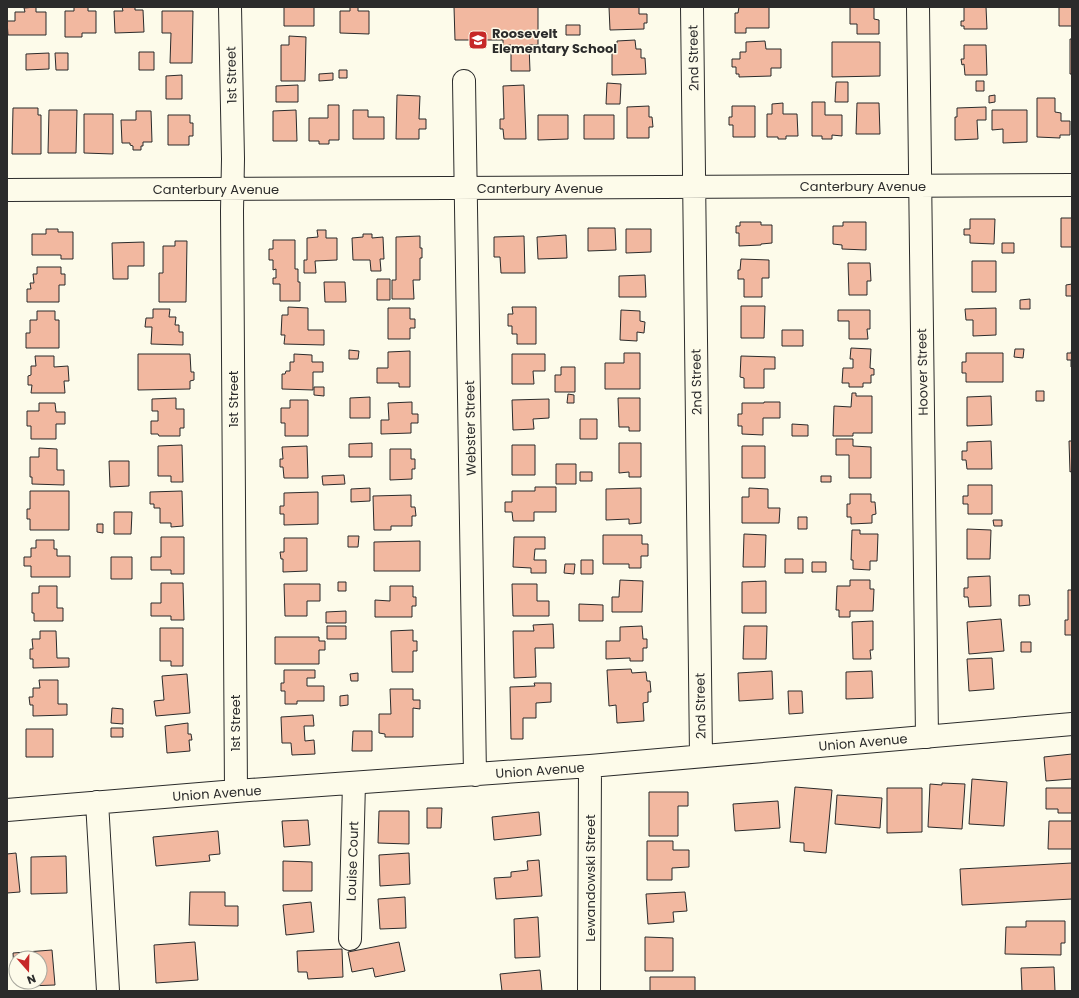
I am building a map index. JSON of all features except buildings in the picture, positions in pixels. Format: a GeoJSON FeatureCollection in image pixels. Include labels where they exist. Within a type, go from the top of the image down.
{"type":"FeatureCollection","features":[{"type":"Feature","properties":{"kind":"street","name":"1st Street"},"geometry":{"type":"LineString","coordinates":[[230,7],[233,159],[236,791]]}},
{"type":"Feature","properties":{"kind":"street","name":"2nd Street"},"geometry":{"type":"LineString","coordinates":[[692,7],[701,756]]}},
{"type":"Feature","properties":{"kind":"street","name":"Hoover Street"},"geometry":{"type":"LineString","coordinates":[[918,7],[927,737]]}},
{"type":"Feature","properties":{"kind":"street","name":"Webster Street"},"geometry":{"type":"LineString","coordinates":[[464,81],[475,774]]}},
{"type":"Feature","properties":{"kind":"street","name":"Canterbury Avenue"},"geometry":{"type":"LineString","coordinates":[[7,190],[1072,185]]}},
{"type":"Feature","properties":{"kind":"street","name":"Union Avenue"},"geometry":{"type":"LineString","coordinates":[[7,810],[236,791],[590,766],[1072,724]]}},
{"type":"Feature","properties":{"kind":"street","name":"Lewandowski Street"},"geometry":{"type":"LineString","coordinates":[[589,991],[590,766]]}},
{"type":"Feature","properties":{"kind":"street","name":"Louise Court"},"geometry":{"type":"LineString","coordinates":[[350,939],[354,783]]}},
{"type":"Feature","properties":{"kind":"street"},"geometry":{"type":"LineString","coordinates":[[97,802],[108,991]]}},
{"type":"Feature","properties":{"kind":"place","name":"Roosevelt Elementary School"},"geometry":{"type":"Point","coordinates":[478,40]}}]}
